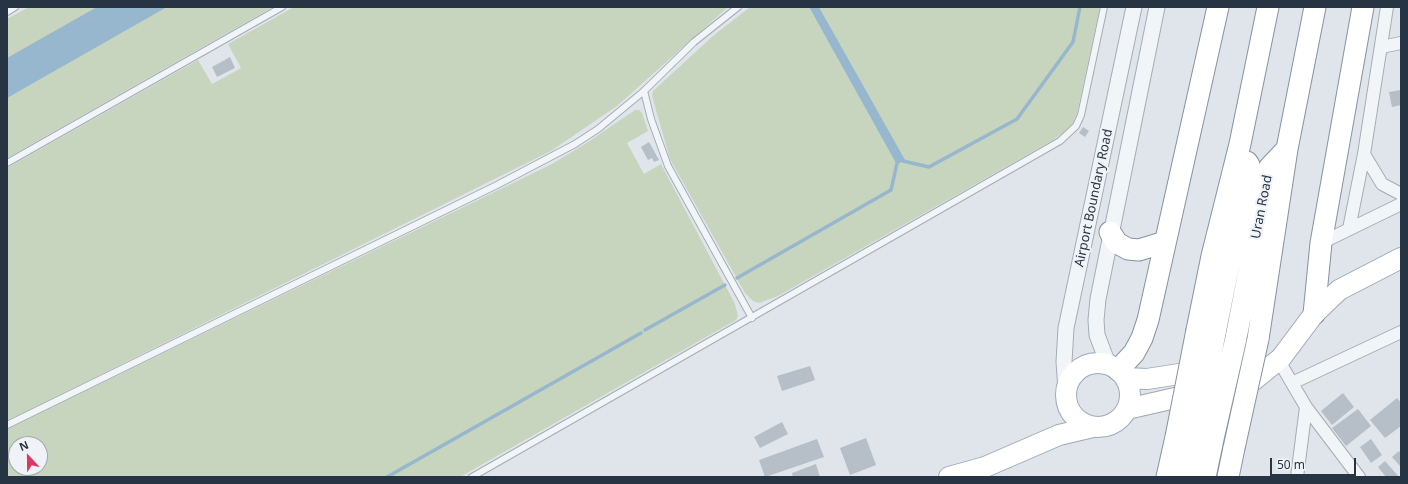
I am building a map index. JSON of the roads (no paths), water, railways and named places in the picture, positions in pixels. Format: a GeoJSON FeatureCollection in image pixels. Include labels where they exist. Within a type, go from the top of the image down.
{"type":"FeatureCollection","features":[{"type":"Feature","properties":{"kind":"highway"},"geometry":{"type":"LineString","coordinates":[[1118,371],[1134,353],[1142,338],[1148,320],[1218,7]]}},
{"type":"Feature","properties":{"kind":"highway","name":"Uran Road"},"geometry":{"type":"LineString","coordinates":[[1186,477],[1194,439],[1206,331],[1249,165],[1240,144],[1268,7]]}},
{"type":"Feature","properties":{"kind":"highway"},"geometry":{"type":"LineString","coordinates":[[1228,477],[1258,339],[1287,149],[1315,7]]}},
{"type":"Feature","properties":{"kind":"highway"},"geometry":{"type":"LineString","coordinates":[[1314,314],[1321,243],[1364,7]]}},
{"type":"Feature","properties":{"kind":"highway","name":"Uran Road"},"geometry":{"type":"LineString","coordinates":[[1205,477],[1194,439],[1236,338],[1269,168],[1287,149]]}},
{"type":"Feature","properties":{"kind":"highway"},"geometry":{"type":"LineString","coordinates":[[1110,232],[1117,243],[1128,249],[1140,250],[1165,242]]}},
{"type":"Feature","properties":{"kind":"highway"},"geometry":{"type":"LineString","coordinates":[[1167,477],[1194,439]]}},
{"type":"Feature","properties":{"kind":"main road"},"geometry":{"type":"LineString","coordinates":[[1127,410],[1254,380],[1272,365],[1314,314],[1339,290],[1401,258]]}},
{"type":"Feature","properties":{"kind":"main road"},"geometry":{"type":"LineString","coordinates":[[1041,443],[1056,428],[1063,414],[1069,379],[1076,371],[1086,365],[1097,362],[1118,371],[1147,379],[1250,363],[1272,365]]}},
{"type":"Feature","properties":{"kind":"main road"},"geometry":{"type":"LineString","coordinates":[[949,477],[986,467],[1060,435],[1113,424],[1121,418],[1127,410],[1130,400],[1130,388],[1118,371]]}},
{"type":"Feature","properties":{"kind":"main road"},"geometry":{"type":"LineString","coordinates":[[1066,395],[1069,410],[1075,418],[1083,424],[1093,427]]}},
{"type":"Feature","properties":{"kind":"street","name":"Airport Boundary Road"},"geometry":{"type":"LineString","coordinates":[[1066,395],[1064,362],[1066,328],[1134,7]]}},
{"type":"Feature","properties":{"kind":"street","name":"Airport Boundary Road"},"geometry":{"type":"LineString","coordinates":[[1118,371],[1097,335],[1096,320],[1110,232],[1157,7]]}},
{"type":"Feature","properties":{"kind":"street"},"geometry":{"type":"LineString","coordinates":[[1349,229],[1364,154],[1387,7]]}},
{"type":"Feature","properties":{"kind":"street"},"geometry":{"type":"LineString","coordinates":[[1380,47],[1401,43]]}},
{"type":"Feature","properties":{"kind":"street"},"geometry":{"type":"LineString","coordinates":[[1364,154],[1382,184],[1401,194]]}},
{"type":"Feature","properties":{"kind":"street"},"geometry":{"type":"LineString","coordinates":[[1321,243],[1401,204]]}},
{"type":"Feature","properties":{"kind":"street"},"geometry":{"type":"LineString","coordinates":[[1292,383],[1400,335]]}},
{"type":"Feature","properties":{"kind":"street"},"geometry":{"type":"LineString","coordinates":[[1272,365],[1292,383],[1306,407],[1359,477]]}},
{"type":"Feature","properties":{"kind":"street"},"geometry":{"type":"LineString","coordinates":[[1297,477],[1306,407]]}},
{"type":"Feature","properties":{"kind":"lane"},"geometry":{"type":"LineString","coordinates":[[7,12],[15,7]]}},
{"type":"Feature","properties":{"kind":"lane"},"geometry":{"type":"LineString","coordinates":[[7,163],[282,7]]}},
{"type":"Feature","properties":{"kind":"lane"},"geometry":{"type":"LineString","coordinates":[[7,425],[539,164],[598,129],[644,91],[694,42],[738,7]]}},
{"type":"Feature","properties":{"kind":"lane"},"geometry":{"type":"LineString","coordinates":[[472,477],[1045,150],[1068,134],[1076,126],[1081,115],[1104,7]]}},
{"type":"Feature","properties":{"kind":"lane"},"geometry":{"type":"LineString","coordinates":[[644,91],[651,119],[668,166],[752,318]]}},
{"type":"Feature","properties":{"kind":"water"},"geometry":{"type":"Polygon","coordinates":[[[97,7],[167,7],[7,98],[7,58],[97,7]]]}},
{"type":"Feature","properties":{"kind":"water"},"geometry":{"type":"Polygon","coordinates":[[[809,7],[819,7],[905,160],[900,163],[896,163],[809,7]]]}},
{"type":"Feature","properties":{"kind":"waterway"},"geometry":{"type":"LineString","coordinates":[[899,158],[903,161],[929,167],[1017,119],[1073,42],[1080,7]]}},
{"type":"Feature","properties":{"kind":"waterway"},"geometry":{"type":"LineString","coordinates":[[737,278],[891,190],[898,159]]}},
{"type":"Feature","properties":{"kind":"waterway"},"geometry":{"type":"LineString","coordinates":[[645,330],[725,285]]}},
{"type":"Feature","properties":{"kind":"waterway"},"geometry":{"type":"LineString","coordinates":[[387,477],[641,333]]}}]}
